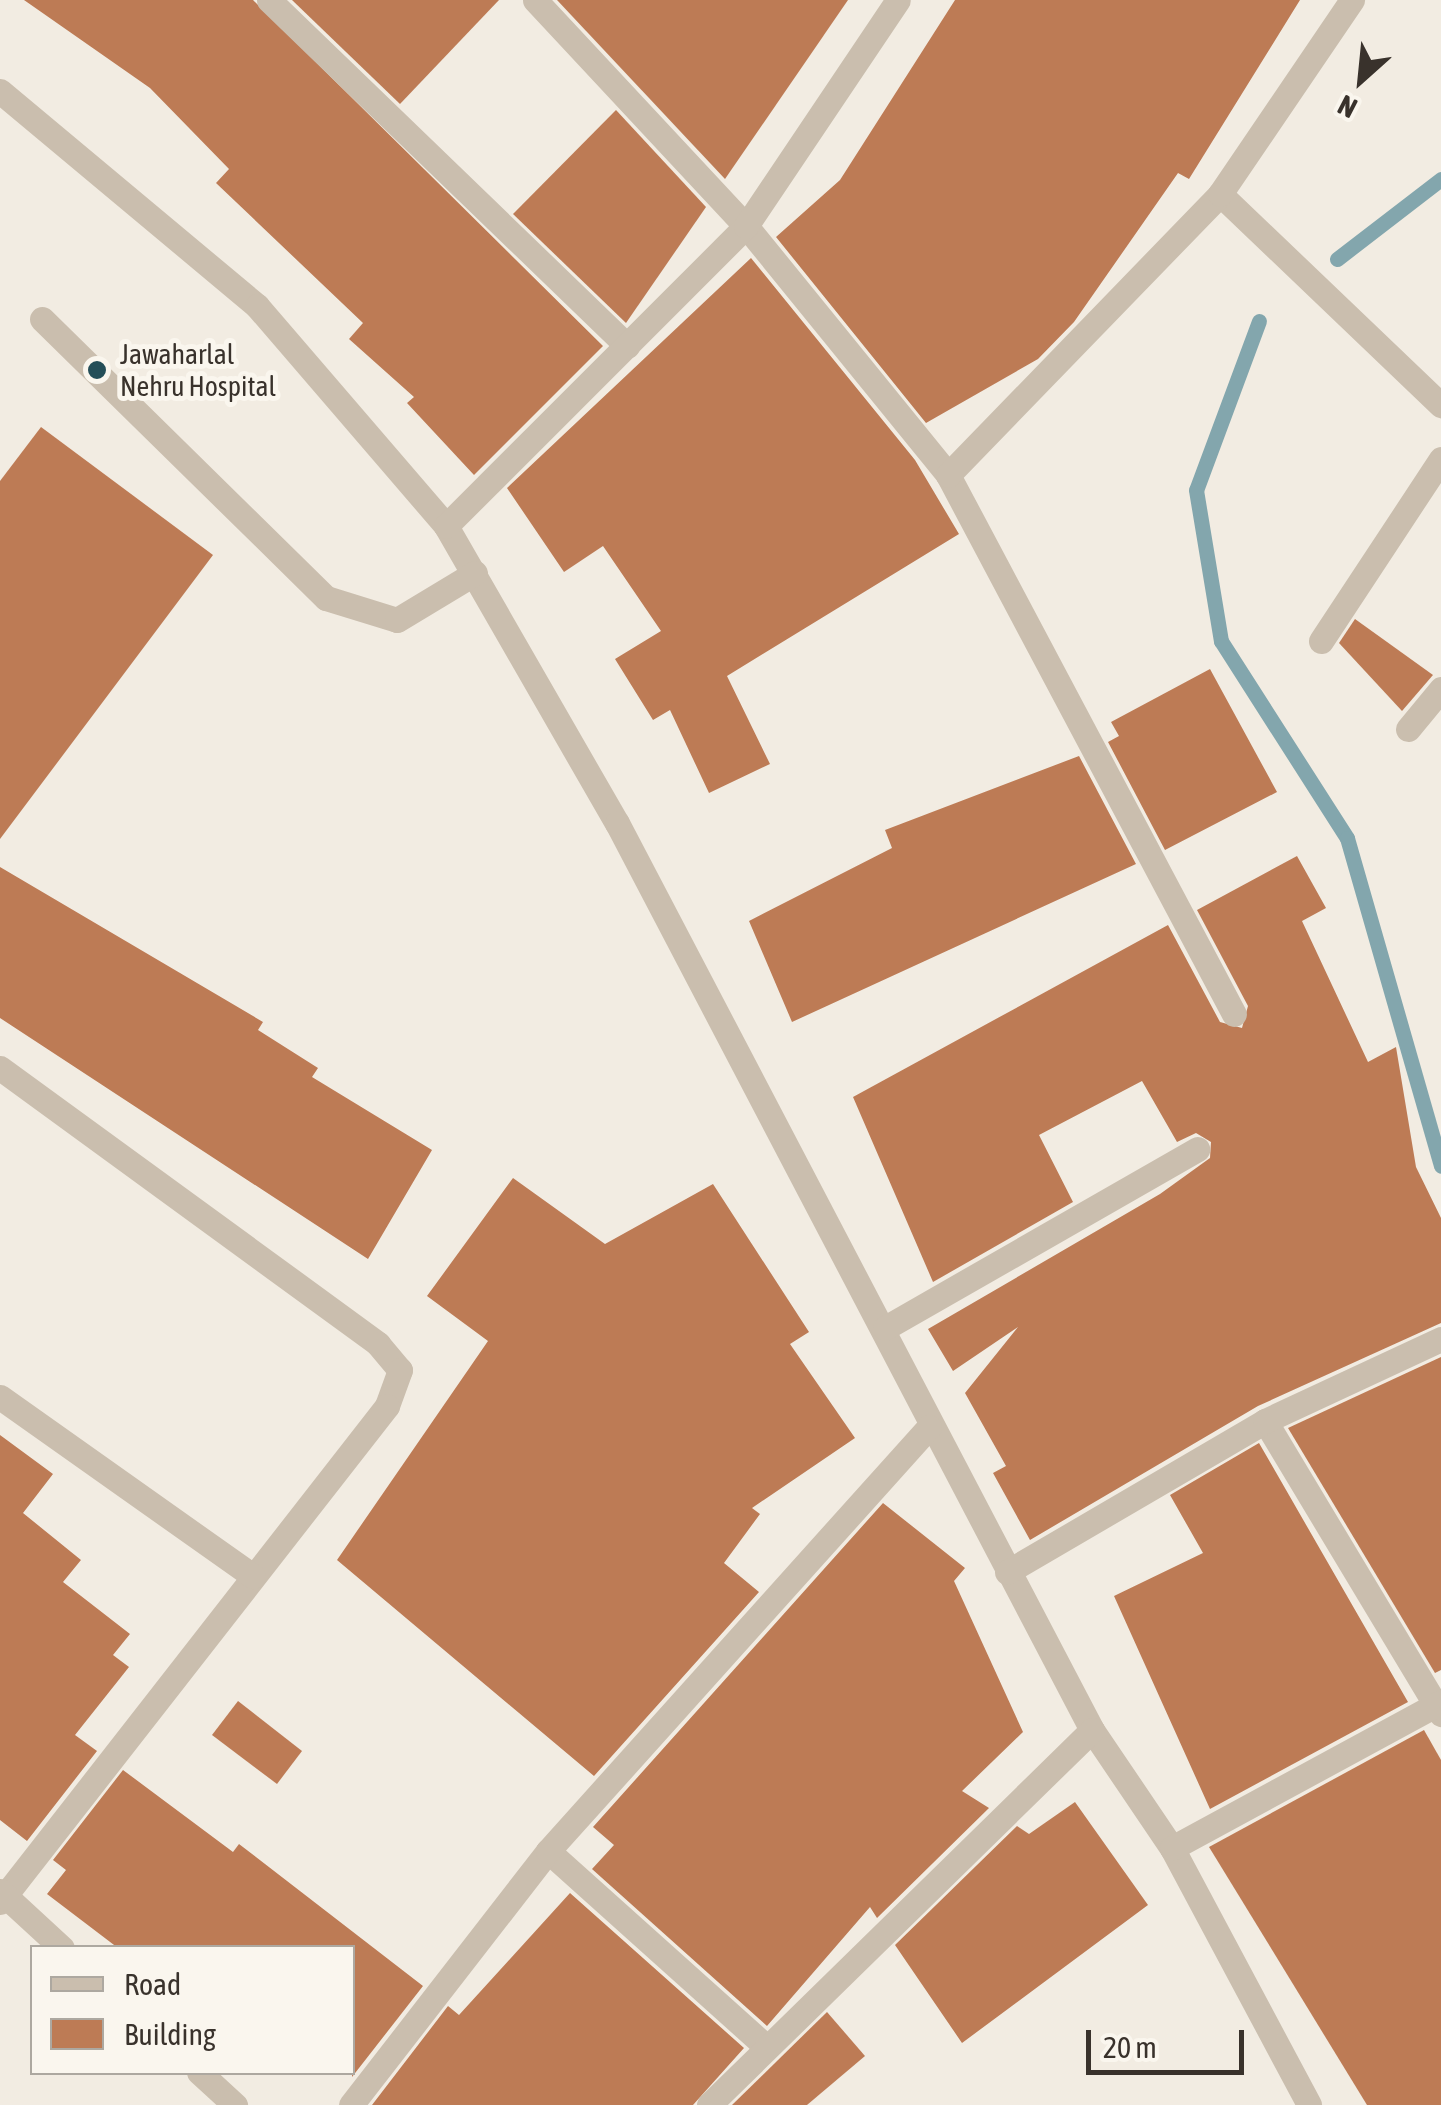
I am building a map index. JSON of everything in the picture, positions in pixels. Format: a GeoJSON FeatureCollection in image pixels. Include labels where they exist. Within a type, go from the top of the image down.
{"type":"FeatureCollection","features":[{"type":"Feature","properties":{"kind":"street"},"geometry":{"type":"LineString","coordinates":[[269,0],[627,346]]}},
{"type":"Feature","properties":{"kind":"street"},"geometry":{"type":"LineString","coordinates":[[535,0],[746,226],[948,476],[1234,1014]]}},
{"type":"Feature","properties":{"kind":"street"},"geometry":{"type":"LineString","coordinates":[[446,526],[746,226],[898,0]]}},
{"type":"Feature","properties":{"kind":"street"},"geometry":{"type":"LineString","coordinates":[[948,476],[1220,194],[1352,0]]}},
{"type":"Feature","properties":{"kind":"street"},"geometry":{"type":"LineString","coordinates":[[1,91],[257,306],[446,526],[886,1328],[930,1427],[1092,1730],[1172,1848],[1309,2105]]}},
{"type":"Feature","properties":{"kind":"street"},"geometry":{"type":"LineString","coordinates":[[1220,194],[1441,405]]}},
{"type":"Feature","properties":{"kind":"street"},"geometry":{"type":"LineString","coordinates":[[42,319],[326,598],[397,620],[475,574]]}},
{"type":"Feature","properties":{"kind":"street"},"geometry":{"type":"LineString","coordinates":[[1320,642],[1441,459]]}},
{"type":"Feature","properties":{"kind":"street"},"geometry":{"type":"LineString","coordinates":[[1408,729],[1441,688]]}},
{"type":"Feature","properties":{"kind":"street"},"geometry":{"type":"LineString","coordinates":[[0,1068],[378,1344],[400,1370],[387,1406],[2,1897],[58,1945]]}},
{"type":"Feature","properties":{"kind":"street"},"geometry":{"type":"LineString","coordinates":[[886,1328],[1197,1149]]}},
{"type":"Feature","properties":{"kind":"street"},"geometry":{"type":"LineString","coordinates":[[1007,1572],[1266,1421],[1441,1338]]}},
{"type":"Feature","properties":{"kind":"street"},"geometry":{"type":"LineString","coordinates":[[0,1397],[253,1576]]}},
{"type":"Feature","properties":{"kind":"street"},"geometry":{"type":"LineString","coordinates":[[1172,1848],[1439,1707],[1266,1421]]}},
{"type":"Feature","properties":{"kind":"street"},"geometry":{"type":"LineString","coordinates":[[351,2105],[548,1851],[930,1427]]}},
{"type":"Feature","properties":{"kind":"street"},"geometry":{"type":"LineString","coordinates":[[709,2105],[764,2044],[1092,1730]]}},
{"type":"Feature","properties":{"kind":"street"},"geometry":{"type":"LineString","coordinates":[[548,1851],[764,2044]]}},
{"type":"Feature","properties":{"kind":"street"},"geometry":{"type":"LineString","coordinates":[[202,2075],[235,2105]]}},
{"type":"Feature","properties":{"kind":"building"},"geometry":{"type":"Polygon","coordinates":[[[24,0],[253,0],[603,346],[474,475],[407,403],[414,397],[349,339],[363,323],[216,183],[229,169],[150,88],[24,0]]]}},
{"type":"Feature","properties":{"kind":"building"},"geometry":{"type":"Polygon","coordinates":[[[292,0],[499,0],[400,104],[292,0]]]}},
{"type":"Feature","properties":{"kind":"building"},"geometry":{"type":"Polygon","coordinates":[[[557,0],[848,0],[725,179],[557,0]]]}},
{"type":"Feature","properties":{"kind":"building"},"geometry":{"type":"Polygon","coordinates":[[[955,0],[1300,0],[1189,179],[1178,173],[1074,322],[1038,359],[926,423],[776,237],[840,180],[955,0]]]}},
{"type":"Feature","properties":{"kind":"building"},"geometry":{"type":"Polygon","coordinates":[[[616,110],[706,207],[626,323],[513,214],[616,110]]]}},
{"type":"Feature","properties":{"kind":"building"},"geometry":{"type":"Polygon","coordinates":[[[751,258],[915,460],[959,534],[727,676],[770,764],[709,793],[670,710],[653,720],[615,659],[661,631],[603,546],[564,572],[507,488],[751,258]]]}},
{"type":"Feature","properties":{"kind":"building"},"geometry":{"type":"Polygon","coordinates":[[[41,427],[213,555],[0,839],[0,481],[41,427]]]}},
{"type":"Feature","properties":{"kind":"building"},"geometry":{"type":"Polygon","coordinates":[[[1355,619],[1433,675],[1402,711],[1339,643],[1355,619]]]}},
{"type":"Feature","properties":{"kind":"building"},"geometry":{"type":"Polygon","coordinates":[[[1210,669],[1277,792],[1165,850],[1108,742],[1119,736],[1111,722],[1210,669]]]}},
{"type":"Feature","properties":{"kind":"building"},"geometry":{"type":"Polygon","coordinates":[[[1079,756],[1136,864],[792,1022],[749,921],[892,848],[885,830],[1079,756]]]}},
{"type":"Feature","properties":{"kind":"building"},"geometry":{"type":"Polygon","coordinates":[[[1297,856],[1326,908],[1302,921],[1368,1062],[1396,1047],[1416,1167],[1441,1218],[1441,1323],[1258,1406],[1030,1540],[993,1473],[1006,1466],[965,1393],[1018,1327],[953,1371],[928,1329],[1160,1194],[1210,1158],[1211,1142],[1196,1133],[1177,1142],[1142,1081],[1039,1135],[1073,1202],[933,1282],[853,1097],[1168,925],[1220,1022],[1242,1028],[1248,1006],[1197,910],[1297,856]]]}},
{"type":"Feature","properties":{"kind":"building"},"geometry":{"type":"Polygon","coordinates":[[[0,867],[263,1022],[258,1030],[318,1068],[312,1077],[432,1150],[368,1259],[0,1018],[0,867]]]}},
{"type":"Feature","properties":{"kind":"building"},"geometry":{"type":"Polygon","coordinates":[[[513,1178],[605,1244],[713,1184],[809,1332],[790,1344],[855,1438],[752,1508],[760,1514],[724,1563],[759,1592],[594,1776],[337,1560],[488,1341],[427,1296],[513,1178]]]}},
{"type":"Feature","properties":{"kind":"building"},"geometry":{"type":"Polygon","coordinates":[[[1441,1357],[1441,1670],[1435,1673],[1288,1428],[1441,1357]]]}},
{"type":"Feature","properties":{"kind":"building"},"geometry":{"type":"Polygon","coordinates":[[[0,1435],[53,1474],[23,1513],[81,1560],[63,1582],[130,1634],[113,1655],[129,1667],[75,1735],[97,1751],[27,1841],[0,1820],[0,1435]]]}},
{"type":"Feature","properties":{"kind":"building"},"geometry":{"type":"Polygon","coordinates":[[[1259,1443],[1408,1702],[1210,1809],[1114,1596],[1203,1553],[1170,1495],[1259,1443]]]}},
{"type":"Feature","properties":{"kind":"building"},"geometry":{"type":"Polygon","coordinates":[[[883,1503],[965,1568],[954,1581],[1023,1732],[962,1791],[989,1808],[877,1918],[870,1907],[767,2026],[592,1869],[614,1845],[593,1827],[883,1503]]]}},
{"type":"Feature","properties":{"kind":"building"},"geometry":{"type":"Polygon","coordinates":[[[238,1701],[302,1751],[277,1784],[212,1735],[238,1701]]]}},
{"type":"Feature","properties":{"kind":"building"},"geometry":{"type":"Polygon","coordinates":[[[1424,1730],[1441,1760],[1441,2105],[1367,2105],[1209,1847],[1424,1730]]]}},
{"type":"Feature","properties":{"kind":"building"},"geometry":{"type":"Polygon","coordinates":[[[123,1770],[233,1852],[239,1844],[423,1986],[355,2073],[355,1945],[114,1945],[47,1894],[66,1870],[53,1860],[123,1770]]]}},
{"type":"Feature","properties":{"kind":"building"},"geometry":{"type":"Polygon","coordinates":[[[1075,1802],[1148,1905],[962,2043],[895,1945],[1017,1826],[1029,1834],[1075,1802]]]}},
{"type":"Feature","properties":{"kind":"building"},"geometry":{"type":"Polygon","coordinates":[[[570,1893],[744,2048],[693,2105],[372,2105],[448,2006],[459,2015],[570,1893]]]}},
{"type":"Feature","properties":{"kind":"building"},"geometry":{"type":"Polygon","coordinates":[[[827,2012],[865,2056],[807,2105],[732,2105],[827,2012]]]}},
{"type":"Feature","properties":{"kind":"waterway"},"geometry":{"type":"LineString","coordinates":[[1337,259],[1441,179]]}},
{"type":"Feature","properties":{"kind":"waterway"},"geometry":{"type":"LineString","coordinates":[[1259,321],[1196,490],[1221,641],[1347,838],[1441,1166]]}},
{"type":"Feature","properties":{"kind":"place","name":"Jawaharlal Nehru Hospital"},"geometry":{"type":"Point","coordinates":[97,370]}}]}
